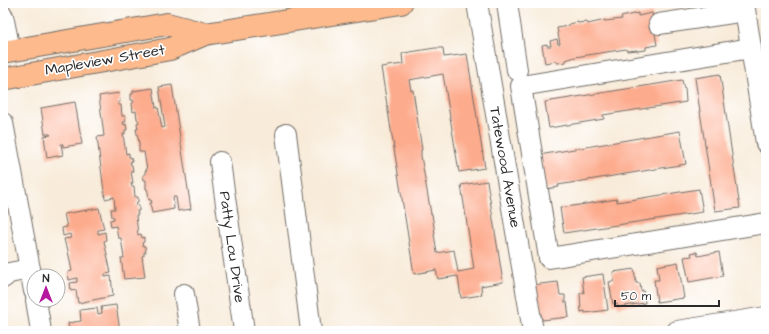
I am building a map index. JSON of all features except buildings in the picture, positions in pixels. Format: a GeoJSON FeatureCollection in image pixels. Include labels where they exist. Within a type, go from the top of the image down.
{"type":"FeatureCollection","features":[{"type":"Feature","properties":{"kind":"main road","name":"Mapleview Street"},"geometry":{"type":"LineString","coordinates":[[3,79],[170,49],[205,34],[344,7],[401,3]]}},
{"type":"Feature","properties":{"kind":"main road","name":"Mapleview Street"},"geometry":{"type":"LineString","coordinates":[[6,51],[168,24],[205,34]]}},
{"type":"Feature","properties":{"kind":"street","name":"Tatewood Avenue"},"geometry":{"type":"LineString","coordinates":[[477,3],[533,331]]}},
{"type":"Feature","properties":{"kind":"street"},"geometry":{"type":"LineString","coordinates":[[507,3],[517,70]]}},
{"type":"Feature","properties":{"kind":"street"},"geometry":{"type":"LineString","coordinates":[[659,24],[745,7],[766,143]]}},
{"type":"Feature","properties":{"kind":"street"},"geometry":{"type":"LineString","coordinates":[[3,16],[6,51]]}},
{"type":"Feature","properties":{"kind":"street"},"geometry":{"type":"LineString","coordinates":[[751,48],[521,86],[549,258],[766,223]]}},
{"type":"Feature","properties":{"kind":"street"},"geometry":{"type":"LineString","coordinates":[[3,123],[30,268]]}},
{"type":"Feature","properties":{"kind":"street"},"geometry":{"type":"LineString","coordinates":[[286,134],[311,331]]}},
{"type":"Feature","properties":{"kind":"street","name":"Patty Lou Drive"},"geometry":{"type":"LineString","coordinates":[[220,162],[244,331]]}},
{"type":"Feature","properties":{"kind":"street"},"geometry":{"type":"LineString","coordinates":[[3,278],[8,273],[26,270]]}},
{"type":"Feature","properties":{"kind":"street"},"geometry":{"type":"LineString","coordinates":[[184,294],[190,331]]}},
{"type":"Feature","properties":{"kind":"street"},"geometry":{"type":"LineString","coordinates":[[37,308],[41,331]]}},
{"type":"Feature","properties":{"kind":"street"},"geometry":{"type":"LineString","coordinates":[[677,331],[759,322]]}}]}
